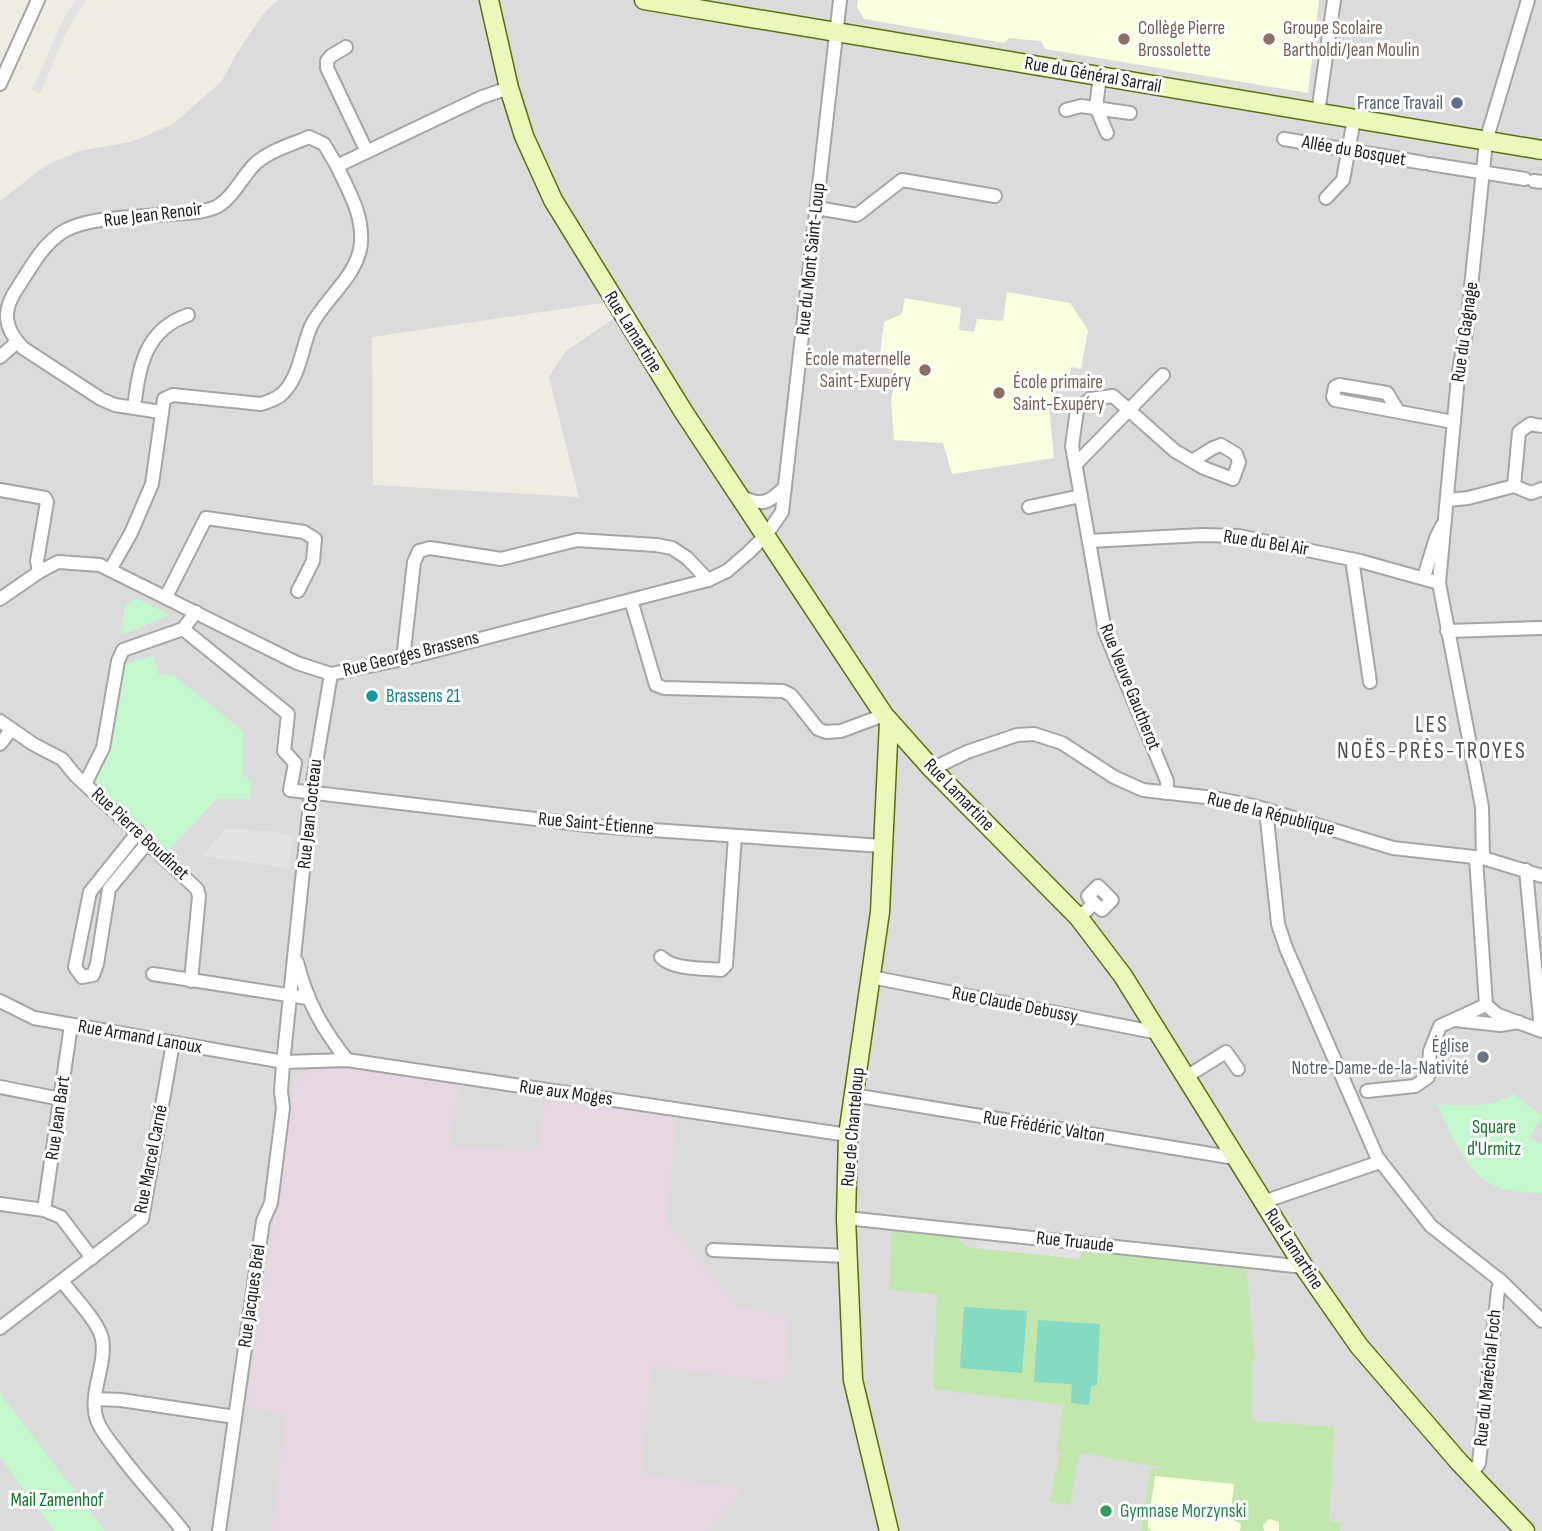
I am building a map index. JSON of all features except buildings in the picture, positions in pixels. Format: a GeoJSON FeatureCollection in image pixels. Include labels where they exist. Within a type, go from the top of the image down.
{"type":"FeatureCollection","features":[{"type":"Feature","properties":{"kind":"street"},"geometry":{"type":"LineString","coordinates":[[0,84],[38,0]]}},
{"type":"Feature","properties":{"kind":"street"},"geometry":{"type":"LineString","coordinates":[[28,25],[46,0]]}},
{"type":"Feature","properties":{"kind":"street","name":"Rue Lamartine"},"geometry":{"type":"LineString","coordinates":[[489,0],[509,88],[524,136],[553,200],[622,314],[738,495],[886,718],[932,769],[1079,918],[1124,976],[1304,1267],[1359,1346],[1383,1377],[1525,1531]]}},
{"type":"Feature","properties":{"kind":"street","name":"Rue du Général Sarrail"},"geometry":{"type":"LineString","coordinates":[[643,0],[1542,150]]}},
{"type":"Feature","properties":{"kind":"street","name":"Rue du Mont Saint-Loup"},"geometry":{"type":"LineString","coordinates":[[766,535],[782,512],[840,0]]}},
{"type":"Feature","properties":{"kind":"street"},"geometry":{"type":"LineString","coordinates":[[1318,113],[1334,0]]}},
{"type":"Feature","properties":{"kind":"street","name":"Rue du Gagnage"},"geometry":{"type":"LineString","coordinates":[[1488,1008],[1480,858],[1482,807],[1439,583],[1458,377],[1467,326],[1486,141],[1528,0]]}},
{"type":"Feature","properties":{"kind":"street"},"geometry":{"type":"LineString","coordinates":[[346,47],[331,56],[327,61],[327,68],[367,152]]}},
{"type":"Feature","properties":{"kind":"street"},"geometry":{"type":"LineString","coordinates":[[1100,76],[1096,107],[1107,133]]}},
{"type":"Feature","properties":{"kind":"street"},"geometry":{"type":"LineString","coordinates":[[337,166],[482,97],[509,88]]}},
{"type":"Feature","properties":{"kind":"street"},"geometry":{"type":"LineString","coordinates":[[1066,110],[1081,106],[1130,113]]}},
{"type":"Feature","properties":{"kind":"street"},"geometry":{"type":"LineString","coordinates":[[1326,198],[1343,180],[1353,119]]}},
{"type":"Feature","properties":{"kind":"street","name":"Rue Jean Renoir"},"geometry":{"type":"LineString","coordinates":[[17,342],[7,323],[6,310],[10,299],[46,245],[59,233],[77,224],[195,212],[216,207],[229,197],[254,164],[269,155],[309,137],[324,144],[357,208],[361,225],[360,247],[354,267],[312,324],[293,379],[285,391],[273,401],[261,404],[173,395],[164,399],[161,412]]}},
{"type":"Feature","properties":{"kind":"street","name":"Allée du Bosquet"},"geometry":{"type":"LineString","coordinates":[[1284,139],[1534,180]]}},
{"type":"Feature","properties":{"kind":"street"},"geometry":{"type":"LineString","coordinates":[[817,208],[857,215],[902,180],[995,196]]}},
{"type":"Feature","properties":{"kind":"street"},"geometry":{"type":"LineString","coordinates":[[134,408],[138,374],[144,354],[158,334],[174,320],[188,316]]}},
{"type":"Feature","properties":{"kind":"street"},"geometry":{"type":"LineString","coordinates":[[0,357],[17,342],[101,399],[115,405],[161,412],[152,484],[131,533],[110,570]]}},
{"type":"Feature","properties":{"kind":"street"},"geometry":{"type":"LineString","coordinates":[[1075,465],[1163,375]]}},
{"type":"Feature","properties":{"kind":"street","name":"Rue Veuve Gautherot"},"geometry":{"type":"LineString","coordinates":[[1167,793],[1163,769],[1105,632],[1072,446],[1077,410],[1090,399],[1113,396],[1175,451],[1192,461]]}},
{"type":"Feature","properties":{"kind":"street"},"geometry":{"type":"LineString","coordinates":[[1398,411],[1454,422]]}},
{"type":"Feature","properties":{"kind":"street"},"geometry":{"type":"LineString","coordinates":[[1514,486],[1519,432],[1530,424],[1542,426]]}},
{"type":"Feature","properties":{"kind":"street"},"geometry":{"type":"LineString","coordinates":[[1447,500],[1468,498],[1514,486],[1531,493],[1542,489]]}},
{"type":"Feature","properties":{"kind":"street"},"geometry":{"type":"LineString","coordinates":[[738,495],[752,502],[762,503],[774,498],[785,487]]}},
{"type":"Feature","properties":{"kind":"street"},"geometry":{"type":"LineString","coordinates":[[0,489],[45,498],[47,502],[37,561],[39,572],[0,599]]}},
{"type":"Feature","properties":{"kind":"street"},"geometry":{"type":"LineString","coordinates":[[1029,507],[1081,496]]}},
{"type":"Feature","properties":{"kind":"street"},"geometry":{"type":"LineString","coordinates":[[166,597],[206,518],[304,532],[315,539],[313,561],[298,591]]}},
{"type":"Feature","properties":{"kind":"street","name":"Rue du Gagnage"},"geometry":{"type":"LineString","coordinates":[[1424,577],[1444,522]]}},
{"type":"Feature","properties":{"kind":"street","name":"Rue Georges Brassens"},"geometry":{"type":"LineString","coordinates":[[39,572],[58,562],[100,565],[297,663],[331,674],[403,659],[708,580],[727,571],[766,535]]}},
{"type":"Feature","properties":{"kind":"street","name":"Rue du Bel Air"},"geometry":{"type":"LineString","coordinates":[[1089,541],[1239,536],[1352,559],[1439,583]]}},
{"type":"Feature","properties":{"kind":"street"},"geometry":{"type":"LineString","coordinates":[[403,659],[414,562],[419,551],[430,548],[501,559],[577,540],[656,545],[672,548],[687,558],[708,580]]}},
{"type":"Feature","properties":{"kind":"street"},"geometry":{"type":"LineString","coordinates":[[1352,559],[1370,682]]}},
{"type":"Feature","properties":{"kind":"street"},"geometry":{"type":"LineString","coordinates":[[631,600],[656,685],[664,688],[783,691],[791,695],[818,729],[826,732],[841,731],[886,718]]}},
{"type":"Feature","properties":{"kind":"street"},"geometry":{"type":"LineString","coordinates":[[80,779],[103,748],[118,661],[123,650],[183,629],[196,612]]}},
{"type":"Feature","properties":{"kind":"street"},"geometry":{"type":"LineString","coordinates":[[1447,631],[1542,628]]}},
{"type":"Feature","properties":{"kind":"street"},"geometry":{"type":"LineString","coordinates":[[183,629],[288,714],[284,751],[295,763],[290,790],[311,793]]}},
{"type":"Feature","properties":{"kind":"street","name":"Rue Jean Cocteau"},"geometry":{"type":"LineString","coordinates":[[284,1062],[311,793],[331,674]]}},
{"type":"Feature","properties":{"kind":"street","name":"Rue de Chanteloup"},"geometry":{"type":"LineString","coordinates":[[886,718],[880,912],[848,1135],[846,1218],[853,1380],[889,1531]]}},
{"type":"Feature","properties":{"kind":"street","name":"Rue Pierre Boudinet"},"geometry":{"type":"LineString","coordinates":[[0,721],[62,759],[197,889],[199,895],[191,981]]}},
{"type":"Feature","properties":{"kind":"street"},"geometry":{"type":"LineString","coordinates":[[0,744],[11,730]]}},
{"type":"Feature","properties":{"kind":"street","name":"Rue de la République"},"geometry":{"type":"LineString","coordinates":[[932,769],[968,752],[1017,735],[1034,734],[1062,743],[1127,785],[1143,790],[1214,798],[1266,810],[1393,848],[1480,858],[1542,876]]}},
{"type":"Feature","properties":{"kind":"street","name":"Rue Saint-Étienne"},"geometry":{"type":"LineString","coordinates":[[311,793],[595,826],[882,846]]}},
{"type":"Feature","properties":{"kind":"street"},"geometry":{"type":"LineString","coordinates":[[1266,810],[1278,924],[1286,948],[1380,1162],[1431,1226],[1501,1281],[1542,1321]]}},
{"type":"Feature","properties":{"kind":"street"},"geometry":{"type":"LineString","coordinates":[[138,832],[90,892],[75,967],[82,977],[93,975],[97,964],[109,889],[148,842]]}},
{"type":"Feature","properties":{"kind":"street"},"geometry":{"type":"LineString","coordinates":[[661,957],[667,963],[692,967],[721,970],[726,965],[735,836]]}},
{"type":"Feature","properties":{"kind":"street"},"geometry":{"type":"LineString","coordinates":[[1367,1091],[1415,1086],[1428,1077],[1434,1038],[1440,1026],[1452,1020],[1488,1008],[1541,1031],[1526,870]]}},
{"type":"Feature","properties":{"kind":"street"},"geometry":{"type":"LineString","coordinates":[[1079,918],[1094,903]]}},
{"type":"Feature","properties":{"kind":"street","name":"Rue Jean Cocteau"},"geometry":{"type":"LineString","coordinates":[[296,955],[307,998],[323,1030],[347,1060]]}},
{"type":"Feature","properties":{"kind":"street"},"geometry":{"type":"LineString","coordinates":[[153,974],[307,998]]}},
{"type":"Feature","properties":{"kind":"street","name":"Rue Claude Debussy"},"geometry":{"type":"LineString","coordinates":[[870,976],[1159,1032]]}},
{"type":"Feature","properties":{"kind":"street","name":"Rue Armand Lanoux"},"geometry":{"type":"LineString","coordinates":[[0,1002],[34,1018],[284,1062]]}},
{"type":"Feature","properties":{"kind":"street"},"geometry":{"type":"LineString","coordinates":[[1483,1023],[1488,1008]]}},
{"type":"Feature","properties":{"kind":"street"},"geometry":{"type":"LineString","coordinates":[[1452,1020],[1519,1022]]}},
{"type":"Feature","properties":{"kind":"street","name":"Rue Jean Bart"},"geometry":{"type":"LineString","coordinates":[[44,1210],[71,1025]]}},
{"type":"Feature","properties":{"kind":"street","name":"Rue Marcel Carné"},"geometry":{"type":"LineString","coordinates":[[0,1328],[142,1220],[173,1042]]}},
{"type":"Feature","properties":{"kind":"street"},"geometry":{"type":"LineString","coordinates":[[1186,1077],[1226,1052],[1237,1069]]}},
{"type":"Feature","properties":{"kind":"street","name":"Rue aux Moges"},"geometry":{"type":"LineString","coordinates":[[284,1062],[347,1060],[848,1135]]}},
{"type":"Feature","properties":{"kind":"street","name":"Rue Jacques Brel"},"geometry":{"type":"LineString","coordinates":[[219,1531],[263,1222],[271,1203],[283,1108],[281,1091],[284,1062]]}},
{"type":"Feature","properties":{"kind":"street"},"geometry":{"type":"LineString","coordinates":[[0,1087],[61,1099]]}},
{"type":"Feature","properties":{"kind":"street","name":"Rue Frédéric Valton"},"geometry":{"type":"LineString","coordinates":[[853,1095],[1235,1158]]}},
{"type":"Feature","properties":{"kind":"street"},"geometry":{"type":"LineString","coordinates":[[1263,1202],[1380,1162]]}},
{"type":"Feature","properties":{"kind":"street"},"geometry":{"type":"LineString","coordinates":[[0,1204],[44,1210],[61,1217],[92,1258]]}},
{"type":"Feature","properties":{"kind":"street","name":"Rue Truaude"},"geometry":{"type":"LineString","coordinates":[[846,1218],[1304,1267]]}},
{"type":"Feature","properties":{"kind":"street"},"geometry":{"type":"LineString","coordinates":[[713,1250],[847,1256]]}},
{"type":"Feature","properties":{"kind":"street"},"geometry":{"type":"LineString","coordinates":[[62,1281],[102,1338],[102,1357],[95,1399],[96,1418],[104,1434],[139,1482],[161,1503],[183,1531]]}},
{"type":"Feature","properties":{"kind":"street","name":"Rue du Maréchal Foch"},"geometry":{"type":"LineString","coordinates":[[1471,1475],[1479,1463],[1501,1281]]}},
{"type":"Feature","properties":{"kind":"street"},"geometry":{"type":"LineString","coordinates":[[95,1399],[121,1400],[235,1417]]}},
{"type":"Feature","properties":{"kind":"shaded area"},"geometry":{"type":"Polygon","coordinates":[[[75,0],[86,0],[67,31],[40,94],[32,90],[62,22],[75,0]]]}},
{"type":"Feature","properties":{"kind":"shaded area"},"geometry":{"type":"Polygon","coordinates":[[[278,0],[1542,0],[1542,1531],[0,1531],[0,201],[45,166],[79,151],[131,142],[173,124],[222,81],[264,13],[278,0]],[[609,302],[372,337],[373,485],[579,497],[549,377],[565,352],[617,316],[609,302]]]}},
{"type":"Feature","properties":{"kind":"shaded area","name":"Collège Pierre Brossolette"},"geometry":{"type":"Polygon","coordinates":[[[858,0],[1319,0],[1308,93],[1045,49],[1041,41],[1009,38],[1004,43],[864,19],[857,7],[858,0]]]}},
{"type":"Feature","properties":{"kind":"shaded area","name":"École primaire Saint-Exupéry"},"geometry":{"type":"Polygon","coordinates":[[[1007,292],[1070,303],[1088,330],[1081,369],[1071,367],[1069,379],[1055,377],[1049,407],[1054,458],[952,474],[943,443],[894,440],[891,399],[898,371],[888,369],[890,356],[880,354],[884,322],[902,314],[905,298],[961,308],[959,330],[974,332],[977,319],[1003,321],[1007,292]]]}},
{"type":"Feature","properties":{"kind":"shaded area"},"geometry":{"type":"Polygon","coordinates":[[[226,829],[269,831],[293,836],[289,868],[202,856],[226,829]]]}},
{"type":"Feature","properties":{"kind":"shaded area"},"geometry":{"type":"Polygon","coordinates":[[[310,1068],[355,1069],[460,1083],[450,1147],[538,1151],[545,1100],[677,1117],[667,1221],[739,1308],[790,1315],[784,1383],[652,1366],[642,1474],[742,1489],[710,1531],[272,1531],[286,1416],[247,1407],[294,1083],[310,1068]]]}},
{"type":"Feature","properties":{"kind":"shaded area"},"geometry":{"type":"Polygon","coordinates":[[[977,1236],[1079,1248],[1084,1251],[1078,1259],[976,1248],[977,1236]]]}},
{"type":"Feature","properties":{"kind":"shaded area"},"geometry":{"type":"Polygon","coordinates":[[[1150,1469],[1171,1469],[1330,1503],[1329,1521],[1341,1522],[1340,1531],[1141,1531],[1150,1469]]]}},
{"type":"Feature","properties":{"kind":"green space"},"geometry":{"type":"Polygon","coordinates":[[[136,598],[170,615],[121,635],[125,606],[136,598]]]}},
{"type":"Feature","properties":{"kind":"green space"},"geometry":{"type":"Polygon","coordinates":[[[155,655],[153,656],[159,675],[173,675],[243,731],[243,774],[252,782],[250,799],[217,799],[167,852],[93,783],[110,748],[124,664],[155,655]]]}},
{"type":"Feature","properties":{"kind":"green space","name":"Square d'Urmitz"},"geometry":{"type":"Polygon","coordinates":[[[1514,1094],[1542,1116],[1529,1139],[1542,1144],[1542,1194],[1503,1189],[1479,1175],[1462,1154],[1437,1104],[1486,1104],[1514,1094]]]}},
{"type":"Feature","properties":{"kind":"green space"},"geometry":{"type":"Polygon","coordinates":[[[891,1228],[956,1236],[967,1247],[1078,1259],[1084,1251],[1246,1269],[1255,1361],[1252,1362],[1252,1421],[1334,1427],[1329,1521],[1341,1522],[1340,1531],[1279,1531],[1279,1522],[1269,1519],[1263,1525],[1264,1531],[1240,1531],[1241,1524],[1230,1518],[1234,1484],[1155,1476],[1148,1523],[1148,1528],[1152,1531],[1141,1531],[1150,1469],[1166,1468],[1079,1453],[1070,1505],[1050,1502],[1060,1452],[1057,1451],[1063,1405],[933,1389],[937,1294],[890,1290],[891,1228]]]}},
{"type":"Feature","properties":{"kind":"green space"},"geometry":{"type":"Polygon","coordinates":[[[964,1307],[1027,1311],[1022,1373],[960,1368],[964,1307]]]}},
{"type":"Feature","properties":{"kind":"green space"},"geometry":{"type":"Polygon","coordinates":[[[1038,1320],[1100,1324],[1097,1385],[1091,1386],[1089,1405],[1071,1403],[1072,1384],[1034,1382],[1038,1320]]]}},
{"type":"Feature","properties":{"kind":"green space","name":"Mail Zamenhof"},"geometry":{"type":"Polygon","coordinates":[[[0,1391],[105,1531],[54,1531],[0,1457],[0,1391]]]}},
{"type":"Feature","properties":{"kind":"place","name":"Collège Pierre Brossolette"},"geometry":{"type":"Point","coordinates":[1124,39]}},
{"type":"Feature","properties":{"kind":"place","name":"Groupe Scolaire Bartholdi/Jean Moulin"},"geometry":{"type":"Point","coordinates":[1269,39]}},
{"type":"Feature","properties":{"kind":"place","name":"France Travail"},"geometry":{"type":"Point","coordinates":[1457,103]}},
{"type":"Feature","properties":{"kind":"place","name":"École maternelle Saint-Exupéry"},"geometry":{"type":"Point","coordinates":[925,370]}},
{"type":"Feature","properties":{"kind":"place","name":"École primaire Saint-Exupéry"},"geometry":{"type":"Point","coordinates":[999,393]}},
{"type":"Feature","properties":{"kind":"place","name":"Brassens 21"},"geometry":{"type":"Point","coordinates":[372,696]}},
{"type":"Feature","properties":{"kind":"place","name":"Église Notre-Dame-de-la-Nativité"},"geometry":{"type":"Point","coordinates":[1483,1057]}},
{"type":"Feature","properties":{"kind":"place","name":"Gymnase Morzynski"},"geometry":{"type":"Point","coordinates":[1106,1511]}},
{"type":"Feature","properties":{"kind":"district","name":"LES NOËS-PRÈS-TROYES"},"geometry":{"type":"Point","coordinates":[1432,738]}}]}
